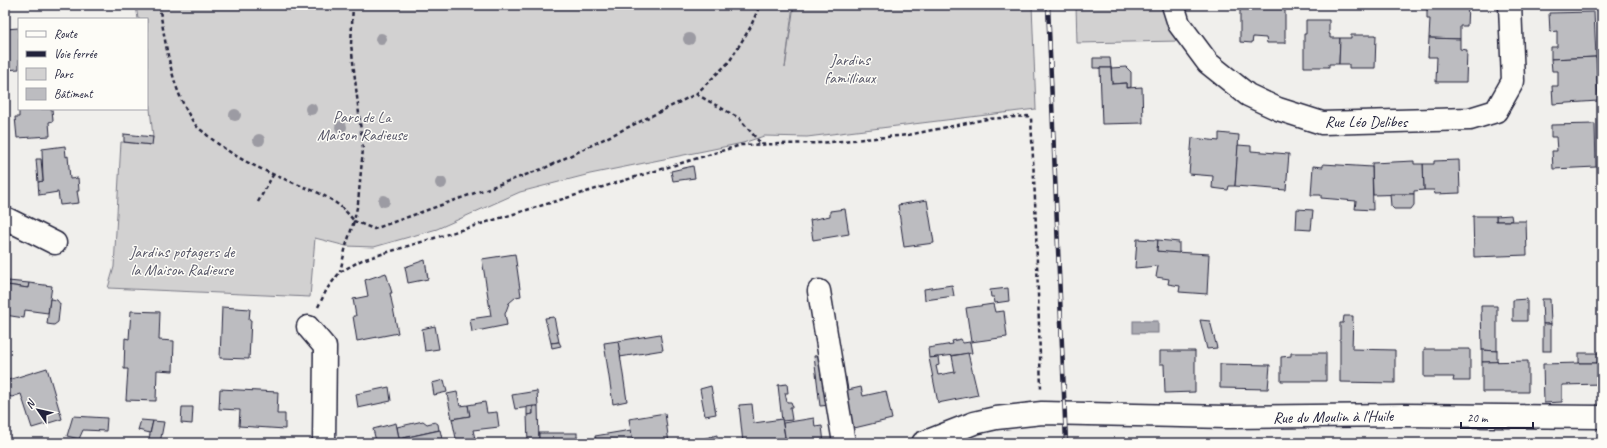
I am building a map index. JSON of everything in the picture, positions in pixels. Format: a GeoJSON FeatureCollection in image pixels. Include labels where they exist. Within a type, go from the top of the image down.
{"type":"FeatureCollection","features":[{"type":"Feature","properties":{"kind":"street","name":"Rue Léo Delibes"},"geometry":{"type":"LineString","coordinates":[[1173,5],[1179,24],[1208,62],[1248,95],[1278,109],[1322,123],[1470,120],[1496,112],[1513,81],[1510,5]]}},
{"type":"Feature","properties":{"kind":"street"},"geometry":{"type":"LineString","coordinates":[[5,218],[55,243]]}},
{"type":"Feature","properties":{"kind":"street"},"geometry":{"type":"LineString","coordinates":[[819,291],[844,443]]}},
{"type":"Feature","properties":{"kind":"street"},"geometry":{"type":"LineString","coordinates":[[308,327],[325,347],[324,443]]}},
{"type":"Feature","properties":{"kind":"street","name":"Rue du Moulin à l'Huile"},"geometry":{"type":"LineString","coordinates":[[923,443],[974,423],[996,418],[1042,413],[1227,417],[1395,415],[1602,417]]}},
{"type":"Feature","properties":{"kind":"path"},"geometry":{"type":"LineString","coordinates":[[159,5],[167,54],[181,100],[195,124],[232,154],[251,166],[336,202],[354,221],[374,229],[545,168],[696,94],[729,62],[750,28],[760,5]]}},
{"type":"Feature","properties":{"kind":"path"},"geometry":{"type":"LineString","coordinates":[[340,272],[358,203],[363,149],[351,44],[353,5]]}},
{"type":"Feature","properties":{"kind":"path"},"geometry":{"type":"LineString","coordinates":[[696,94],[739,118],[762,145]]}},
{"type":"Feature","properties":{"kind":"path"},"geometry":{"type":"LineString","coordinates":[[308,327],[327,289],[340,272],[362,260],[741,145],[820,143],[908,135],[987,119],[1028,116],[1031,118],[1036,199],[1042,413]]}},
{"type":"Feature","properties":{"kind":"path"},"geometry":{"type":"LineString","coordinates":[[258,202],[273,175]]}},
{"type":"Feature","properties":{"kind":"green space","name":"Parc de La Maison Radieuse"},"geometry":{"type":"Polygon","coordinates":[[[136,5],[793,5],[785,68],[794,5],[1032,5],[1036,109],[807,137],[764,136],[743,143],[590,174],[520,192],[437,229],[374,247],[346,246],[315,238],[310,297],[108,288],[114,267],[121,142],[151,145],[153,137],[148,90],[148,18],[138,18],[136,5]]]}},
{"type":"Feature","properties":{"kind":"green space"},"geometry":{"type":"Polygon","coordinates":[[[1076,5],[1161,5],[1180,41],[1077,43],[1076,5]]]}},
{"type":"Feature","properties":{"kind":"shaded area"},"geometry":{"type":"Polygon","coordinates":[[[1133,321],[1158,321],[1158,333],[1133,333],[1133,321]]]}},
{"type":"Feature","properties":{"kind":"building"},"geometry":{"type":"Polygon","coordinates":[[[1240,5],[1285,5],[1285,43],[1267,43],[1266,38],[1253,37],[1252,43],[1240,42],[1240,5]]]}},
{"type":"Feature","properties":{"kind":"building"},"geometry":{"type":"Polygon","coordinates":[[[1427,5],[1468,5],[1467,26],[1460,26],[1460,39],[1429,38],[1430,19],[1427,19],[1427,5]]]}},
{"type":"Feature","properties":{"kind":"building"},"geometry":{"type":"Polygon","coordinates":[[[1594,12],[1596,57],[1551,59],[1551,47],[1557,47],[1557,31],[1550,32],[1549,13],[1594,12]]]}},
{"type":"Feature","properties":{"kind":"building"},"geometry":{"type":"Polygon","coordinates":[[[1306,20],[1329,20],[1330,38],[1340,38],[1339,64],[1329,64],[1329,67],[1304,67],[1304,34],[1306,34],[1306,20]]]}},
{"type":"Feature","properties":{"kind":"building"},"geometry":{"type":"Polygon","coordinates":[[[18,28],[18,69],[5,70],[5,29],[18,28]]]}},
{"type":"Feature","properties":{"kind":"building"},"geometry":{"type":"Polygon","coordinates":[[[1351,35],[1376,35],[1375,68],[1349,68],[1349,64],[1339,64],[1340,38],[1351,38],[1351,35]]]}},
{"type":"Feature","properties":{"kind":"building"},"geometry":{"type":"Polygon","coordinates":[[[1429,38],[1460,39],[1460,49],[1467,50],[1466,82],[1436,82],[1437,57],[1428,57],[1429,38]]]}},
{"type":"Feature","properties":{"kind":"building"},"geometry":{"type":"Polygon","coordinates":[[[1596,57],[1598,101],[1553,104],[1552,86],[1558,86],[1558,71],[1552,71],[1551,59],[1596,57]]]}},
{"type":"Feature","properties":{"kind":"building"},"geometry":{"type":"Polygon","coordinates":[[[1093,58],[1110,58],[1111,68],[1093,68],[1093,58]]]}},
{"type":"Feature","properties":{"kind":"building"},"geometry":{"type":"Polygon","coordinates":[[[1126,67],[1131,72],[1131,87],[1127,88],[1127,83],[1112,84],[1111,68],[1126,67]]]}},
{"type":"Feature","properties":{"kind":"building"},"geometry":{"type":"Polygon","coordinates":[[[1100,68],[1111,68],[1112,84],[1127,83],[1127,88],[1142,87],[1143,123],[1102,124],[1100,68]]]}},
{"type":"Feature","properties":{"kind":"building"},"geometry":{"type":"Polygon","coordinates":[[[19,110],[52,110],[53,121],[49,122],[50,136],[17,138],[15,117],[19,117],[19,110]]]}},
{"type":"Feature","properties":{"kind":"building"},"geometry":{"type":"Polygon","coordinates":[[[1595,124],[1596,167],[1553,169],[1552,151],[1557,151],[1556,137],[1551,137],[1551,125],[1595,124]]]}},
{"type":"Feature","properties":{"kind":"building"},"geometry":{"type":"Polygon","coordinates":[[[1219,133],[1239,135],[1235,186],[1229,186],[1228,190],[1212,188],[1213,176],[1189,174],[1192,138],[1219,141],[1219,133]]]}},
{"type":"Feature","properties":{"kind":"building"},"geometry":{"type":"Polygon","coordinates":[[[124,134],[153,137],[152,145],[124,142],[124,134]]]}},
{"type":"Feature","properties":{"kind":"building"},"geometry":{"type":"Polygon","coordinates":[[[1238,145],[1251,146],[1251,151],[1289,154],[1286,190],[1235,186],[1238,145]]]}},
{"type":"Feature","properties":{"kind":"building"},"geometry":{"type":"Polygon","coordinates":[[[65,146],[66,157],[68,156],[70,179],[78,178],[79,191],[77,191],[79,203],[60,205],[58,192],[39,195],[38,182],[43,181],[42,149],[65,146]]]}},
{"type":"Feature","properties":{"kind":"building"},"geometry":{"type":"Polygon","coordinates":[[[36,159],[41,159],[43,181],[38,182],[36,159]]]}},
{"type":"Feature","properties":{"kind":"building"},"geometry":{"type":"Polygon","coordinates":[[[1459,160],[1460,193],[1435,194],[1434,190],[1424,190],[1423,164],[1434,164],[1434,161],[1459,160]]]}},
{"type":"Feature","properties":{"kind":"building"},"geometry":{"type":"Polygon","coordinates":[[[1414,161],[1414,164],[1423,164],[1424,190],[1414,191],[1414,194],[1373,195],[1372,163],[1414,161]]]}},
{"type":"Feature","properties":{"kind":"building"},"geometry":{"type":"Polygon","coordinates":[[[1323,164],[1372,167],[1373,210],[1355,209],[1356,201],[1321,198],[1321,195],[1311,195],[1313,166],[1323,167],[1323,164]]]}},
{"type":"Feature","properties":{"kind":"building"},"geometry":{"type":"Polygon","coordinates":[[[693,166],[695,178],[673,181],[671,171],[693,166]]]}},
{"type":"Feature","properties":{"kind":"building"},"geometry":{"type":"Polygon","coordinates":[[[1390,194],[1414,194],[1414,205],[1411,209],[1394,209],[1391,206],[1390,194]]]}},
{"type":"Feature","properties":{"kind":"building"},"geometry":{"type":"Polygon","coordinates":[[[927,200],[934,243],[904,247],[898,205],[927,200]]]}},
{"type":"Feature","properties":{"kind":"building"},"geometry":{"type":"Polygon","coordinates":[[[845,209],[849,234],[813,240],[810,220],[830,216],[830,211],[845,209]]]}},
{"type":"Feature","properties":{"kind":"building"},"geometry":{"type":"Polygon","coordinates":[[[1297,209],[1313,210],[1311,230],[1296,229],[1297,209]]]}},
{"type":"Feature","properties":{"kind":"building"},"geometry":{"type":"Polygon","coordinates":[[[1511,215],[1512,221],[1496,221],[1496,216],[1511,215]]]}},
{"type":"Feature","properties":{"kind":"building"},"geometry":{"type":"Polygon","coordinates":[[[1473,216],[1496,216],[1496,221],[1526,221],[1527,255],[1474,257],[1473,216]]]}},
{"type":"Feature","properties":{"kind":"building"},"geometry":{"type":"Polygon","coordinates":[[[1137,239],[1158,240],[1157,251],[1209,254],[1207,294],[1179,292],[1180,286],[1168,284],[1169,279],[1156,277],[1158,266],[1135,268],[1137,239]]]}},
{"type":"Feature","properties":{"kind":"building"},"geometry":{"type":"Polygon","coordinates":[[[1158,240],[1179,242],[1179,253],[1157,251],[1158,240]]]}},
{"type":"Feature","properties":{"kind":"building"},"geometry":{"type":"Polygon","coordinates":[[[515,254],[521,296],[516,297],[509,303],[505,314],[507,325],[472,332],[470,319],[491,316],[482,259],[515,254]]]}},
{"type":"Feature","properties":{"kind":"building"},"geometry":{"type":"Polygon","coordinates":[[[425,260],[428,279],[408,283],[405,267],[425,260]]]}},
{"type":"Feature","properties":{"kind":"building"},"geometry":{"type":"Polygon","coordinates":[[[386,273],[392,293],[390,293],[398,333],[357,341],[353,316],[356,316],[353,299],[368,296],[365,280],[386,273]]]}},
{"type":"Feature","properties":{"kind":"building"},"geometry":{"type":"Polygon","coordinates":[[[8,281],[29,283],[28,288],[7,285],[8,281]]]}},
{"type":"Feature","properties":{"kind":"building"},"geometry":{"type":"Polygon","coordinates":[[[29,283],[52,286],[48,313],[25,310],[24,318],[5,315],[7,285],[28,288],[29,283]]]}},
{"type":"Feature","properties":{"kind":"building"},"geometry":{"type":"Polygon","coordinates":[[[952,285],[954,296],[925,300],[924,289],[952,285]]]}},
{"type":"Feature","properties":{"kind":"building"},"geometry":{"type":"Polygon","coordinates":[[[1008,288],[1009,301],[995,303],[994,297],[991,297],[990,290],[1008,288]]]}},
{"type":"Feature","properties":{"kind":"building"},"geometry":{"type":"Polygon","coordinates":[[[50,299],[57,300],[60,304],[58,322],[54,325],[47,324],[50,299]]]}},
{"type":"Feature","properties":{"kind":"building"},"geometry":{"type":"Polygon","coordinates":[[[1527,299],[1527,321],[1513,321],[1513,300],[1527,299]]]}},
{"type":"Feature","properties":{"kind":"building"},"geometry":{"type":"Polygon","coordinates":[[[1542,299],[1550,299],[1551,324],[1543,324],[1542,299]]]}},
{"type":"Feature","properties":{"kind":"building"},"geometry":{"type":"Polygon","coordinates":[[[993,304],[995,312],[1004,311],[1007,337],[971,342],[966,308],[993,304]]]}},
{"type":"Feature","properties":{"kind":"building"},"geometry":{"type":"Polygon","coordinates":[[[1481,306],[1497,306],[1497,351],[1482,350],[1481,306]]]}},
{"type":"Feature","properties":{"kind":"building"},"geometry":{"type":"Polygon","coordinates":[[[222,307],[250,309],[249,320],[251,320],[249,359],[220,358],[222,307]]]}},
{"type":"Feature","properties":{"kind":"building"},"geometry":{"type":"Polygon","coordinates":[[[131,311],[160,312],[159,340],[174,341],[173,371],[157,370],[156,401],[126,400],[128,369],[124,369],[125,338],[129,339],[131,311]]]}},
{"type":"Feature","properties":{"kind":"building"},"geometry":{"type":"Polygon","coordinates":[[[1344,316],[1353,316],[1352,349],[1395,350],[1395,383],[1340,382],[1340,323],[1343,323],[1344,316]]]}},
{"type":"Feature","properties":{"kind":"building"},"geometry":{"type":"Polygon","coordinates":[[[554,317],[559,342],[551,343],[545,318],[554,317]]]}},
{"type":"Feature","properties":{"kind":"building"},"geometry":{"type":"Polygon","coordinates":[[[1200,320],[1210,321],[1217,348],[1207,349],[1200,320]]]}},
{"type":"Feature","properties":{"kind":"building"},"geometry":{"type":"Polygon","coordinates":[[[1543,324],[1551,324],[1551,351],[1543,351],[1543,324]]]}},
{"type":"Feature","properties":{"kind":"building"},"geometry":{"type":"Polygon","coordinates":[[[435,326],[439,349],[425,351],[422,329],[435,326]]]}},
{"type":"Feature","properties":{"kind":"building"},"geometry":{"type":"Polygon","coordinates":[[[660,334],[663,350],[620,357],[618,341],[660,334]]]}},
{"type":"Feature","properties":{"kind":"building"},"geometry":{"type":"Polygon","coordinates":[[[961,339],[963,343],[970,342],[972,353],[929,358],[928,348],[953,344],[952,341],[961,339]]]}},
{"type":"Feature","properties":{"kind":"building"},"geometry":{"type":"Polygon","coordinates":[[[618,341],[627,401],[613,404],[604,343],[618,341]]]}},
{"type":"Feature","properties":{"kind":"building"},"geometry":{"type":"Polygon","coordinates":[[[559,342],[561,346],[552,348],[551,343],[559,342]]]}},
{"type":"Feature","properties":{"kind":"building"},"geometry":{"type":"Polygon","coordinates":[[[1424,349],[1470,349],[1470,381],[1453,381],[1454,377],[1424,377],[1424,349]]]}},
{"type":"Feature","properties":{"kind":"building"},"geometry":{"type":"Polygon","coordinates":[[[1482,350],[1497,351],[1497,362],[1482,362],[1482,350]]]}},
{"type":"Feature","properties":{"kind":"building"},"geometry":{"type":"Polygon","coordinates":[[[1160,351],[1195,351],[1195,392],[1165,393],[1164,364],[1160,364],[1160,351]]]}},
{"type":"Feature","properties":{"kind":"building"},"geometry":{"type":"Polygon","coordinates":[[[968,353],[978,395],[938,403],[929,358],[938,357],[939,365],[936,366],[938,375],[955,372],[952,356],[968,353]]]}},
{"type":"Feature","properties":{"kind":"building"},"geometry":{"type":"Polygon","coordinates":[[[1291,353],[1326,353],[1326,381],[1281,381],[1281,357],[1291,356],[1291,353]]]}},
{"type":"Feature","properties":{"kind":"building"},"geometry":{"type":"Polygon","coordinates":[[[1579,353],[1602,353],[1602,363],[1579,363],[1579,353]]]}},
{"type":"Feature","properties":{"kind":"building"},"geometry":{"type":"Polygon","coordinates":[[[824,355],[831,405],[820,406],[814,356],[824,355]]]}},
{"type":"Feature","properties":{"kind":"building"},"geometry":{"type":"Polygon","coordinates":[[[1528,361],[1528,392],[1482,392],[1482,362],[1528,361]]]}},
{"type":"Feature","properties":{"kind":"building"},"geometry":{"type":"Polygon","coordinates":[[[1602,363],[1602,384],[1562,385],[1562,402],[1544,403],[1543,364],[1602,363]]]}},
{"type":"Feature","properties":{"kind":"building"},"geometry":{"type":"Polygon","coordinates":[[[1220,364],[1270,365],[1268,389],[1220,388],[1220,364]]]}},
{"type":"Feature","properties":{"kind":"building"},"geometry":{"type":"Polygon","coordinates":[[[47,368],[62,419],[32,428],[21,394],[12,397],[5,395],[5,381],[47,368]]]}},
{"type":"Feature","properties":{"kind":"building"},"geometry":{"type":"Polygon","coordinates":[[[846,377],[848,390],[861,387],[863,396],[886,391],[892,419],[846,430],[837,379],[846,377]]]}},
{"type":"Feature","properties":{"kind":"building"},"geometry":{"type":"Polygon","coordinates":[[[444,380],[447,392],[434,395],[432,383],[444,380]]]}},
{"type":"Feature","properties":{"kind":"building"},"geometry":{"type":"Polygon","coordinates":[[[787,384],[788,393],[785,393],[787,402],[791,402],[793,407],[790,407],[792,420],[782,421],[778,385],[787,384]]]}},
{"type":"Feature","properties":{"kind":"building"},"geometry":{"type":"Polygon","coordinates":[[[711,386],[716,414],[705,416],[700,389],[711,386]]]}},
{"type":"Feature","properties":{"kind":"building"},"geometry":{"type":"Polygon","coordinates":[[[389,387],[391,401],[358,408],[356,394],[389,387]]]}},
{"type":"Feature","properties":{"kind":"building"},"geometry":{"type":"Polygon","coordinates":[[[220,389],[278,392],[277,414],[285,414],[285,429],[239,426],[240,410],[219,409],[220,389]]]}},
{"type":"Feature","properties":{"kind":"building"},"geometry":{"type":"Polygon","coordinates":[[[537,391],[538,406],[515,409],[512,395],[537,391]]]}},
{"type":"Feature","properties":{"kind":"building"},"geometry":{"type":"Polygon","coordinates":[[[457,392],[460,406],[468,405],[470,416],[452,419],[447,394],[457,392]]]}},
{"type":"Feature","properties":{"kind":"building"},"geometry":{"type":"Polygon","coordinates":[[[485,402],[487,413],[497,412],[499,427],[473,430],[476,443],[457,443],[452,419],[470,416],[468,405],[485,402]]]}},
{"type":"Feature","properties":{"kind":"building"},"geometry":{"type":"Polygon","coordinates":[[[752,404],[754,423],[782,419],[786,443],[743,443],[739,405],[752,404]]]}},
{"type":"Feature","properties":{"kind":"building"},"geometry":{"type":"Polygon","coordinates":[[[533,406],[533,414],[527,415],[527,407],[533,406]]]}},
{"type":"Feature","properties":{"kind":"building"},"geometry":{"type":"Polygon","coordinates":[[[533,406],[538,406],[539,443],[528,443],[527,415],[533,414],[533,406]]]}},
{"type":"Feature","properties":{"kind":"building"},"geometry":{"type":"Polygon","coordinates":[[[182,407],[193,407],[192,424],[181,423],[182,407]]]}},
{"type":"Feature","properties":{"kind":"building"},"geometry":{"type":"Polygon","coordinates":[[[665,413],[669,443],[633,443],[629,419],[665,413]]]}},
{"type":"Feature","properties":{"kind":"building"},"geometry":{"type":"Polygon","coordinates":[[[73,416],[107,418],[106,431],[83,430],[79,439],[67,436],[73,416]]]}},
{"type":"Feature","properties":{"kind":"building"},"geometry":{"type":"Polygon","coordinates":[[[814,418],[815,427],[822,426],[824,443],[786,443],[783,423],[814,418]]]}},
{"type":"Feature","properties":{"kind":"building"},"geometry":{"type":"Polygon","coordinates":[[[141,420],[153,421],[150,433],[138,430],[141,420]]]}},
{"type":"Feature","properties":{"kind":"building"},"geometry":{"type":"Polygon","coordinates":[[[153,421],[164,422],[160,443],[148,443],[153,421]]]}},
{"type":"Feature","properties":{"kind":"building"},"geometry":{"type":"Polygon","coordinates":[[[423,421],[427,424],[435,422],[438,424],[439,430],[399,439],[397,427],[423,421]]]}},
{"type":"Feature","properties":{"kind":"building"},"geometry":{"type":"Polygon","coordinates":[[[396,423],[400,443],[368,443],[376,441],[373,429],[396,423]]]}},
{"type":"Feature","properties":{"kind":"building"},"geometry":{"type":"Polygon","coordinates":[[[440,430],[443,443],[400,443],[399,439],[440,430]]]}},
{"type":"Feature","properties":{"kind":"building"},"geometry":{"type":"Polygon","coordinates":[[[631,430],[633,443],[597,443],[595,436],[631,430]]]}},
{"type":"Feature","properties":{"kind":"building"},"geometry":{"type":"Polygon","coordinates":[[[539,433],[577,433],[577,443],[539,443],[539,433]]]}},
{"type":"Feature","properties":{"kind":"building"},"geometry":{"type":"Polygon","coordinates":[[[717,435],[718,443],[703,443],[702,439],[717,435]]]}},
{"type":"Feature","properties":{"kind":"railway"},"geometry":{"type":"LineString","coordinates":[[1048,5],[1066,443]]}},
{"type":"Feature","properties":{"kind":"park label","name":"Jardins familliaux"},"geometry":{"type":"Point","coordinates":[850,68]}},
{"type":"Feature","properties":{"kind":"park label","name":"Jardins potagers de la Maison Radieuse"},"geometry":{"type":"Point","coordinates":[182,260]}}]}
